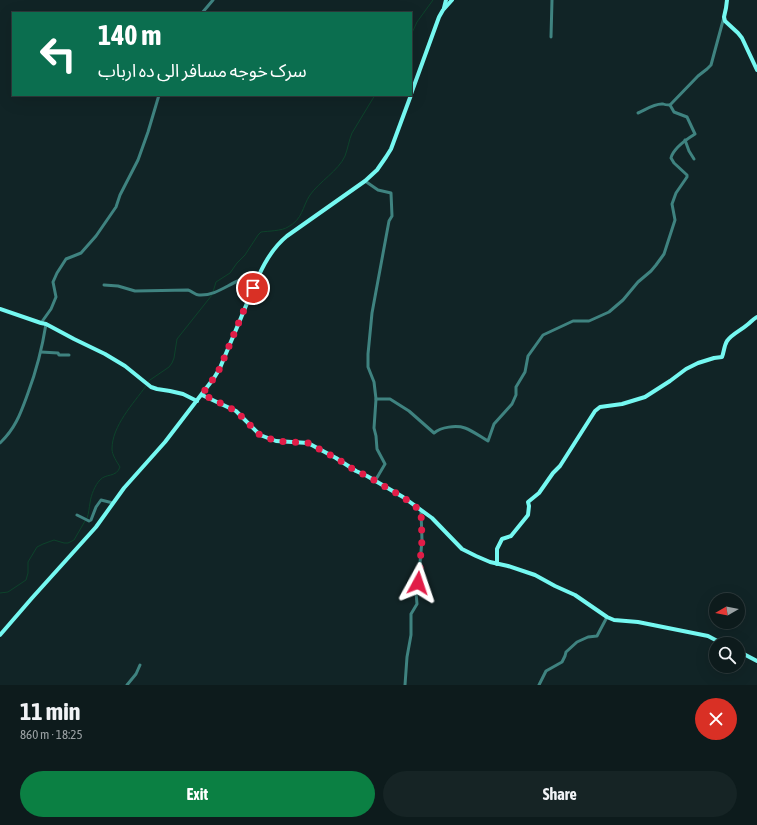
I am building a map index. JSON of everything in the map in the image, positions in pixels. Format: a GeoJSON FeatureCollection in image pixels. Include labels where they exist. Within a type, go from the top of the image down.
{"type":"FeatureCollection","features":[{"type":"Feature","properties":{"kind":"street"},"geometry":{"type":"LineString","coordinates":[[203,12],[213,0]]}},
{"type":"Feature","properties":{"kind":"street"},"geometry":{"type":"LineString","coordinates":[[412,92],[446,0]]}},
{"type":"Feature","properties":{"kind":"street"},"geometry":{"type":"LineString","coordinates":[[443,10],[452,0]]}},
{"type":"Feature","properties":{"kind":"street"},"geometry":{"type":"LineString","coordinates":[[551,37],[552,0]]}},
{"type":"Feature","properties":{"kind":"street"},"geometry":{"type":"LineString","coordinates":[[638,113],[652,106],[662,104],[667,106],[670,105],[698,76],[711,65],[727,0]]}},
{"type":"Feature","properties":{"kind":"street"},"geometry":{"type":"LineString","coordinates":[[724,17],[725,21],[742,38],[757,70]]}},
{"type":"Feature","properties":{"kind":"street"},"geometry":{"type":"LineString","coordinates":[[41,323],[51,309],[56,297],[53,282],[57,273],[66,260],[81,253],[96,236],[116,208],[120,195],[138,160],[159,96]]}},
{"type":"Feature","properties":{"kind":"street"},"geometry":{"type":"LineString","coordinates":[[0,635],[89,535],[124,488],[165,442],[214,378],[220,368],[259,275],[272,251],[281,240],[365,181],[379,167],[391,149],[411,96]]}},
{"type":"Feature","properties":{"kind":"street"},"geometry":{"type":"LineString","coordinates":[[376,399],[390,399],[409,412],[434,433],[437,430],[447,427],[465,428],[488,441],[494,424],[512,404],[516,395],[516,387],[525,372],[528,356],[543,335],[573,321],[589,321],[609,312],[623,300],[638,282],[651,271],[664,254],[675,220],[672,204],[676,193],[687,177],[687,175],[674,163],[671,158],[685,140],[695,134],[688,117],[674,112],[670,105]]}},
{"type":"Feature","properties":{"kind":"street"},"geometry":{"type":"LineString","coordinates":[[685,140],[689,152],[694,158]]}},
{"type":"Feature","properties":{"kind":"street"},"geometry":{"type":"LineString","coordinates":[[365,181],[378,190],[391,193],[392,216],[389,221],[372,313],[368,354],[368,367],[374,382],[376,399],[374,428],[377,450],[385,464],[375,481]]}},
{"type":"Feature","properties":{"kind":"street"},"geometry":{"type":"LineString","coordinates":[[104,285],[118,286],[135,290],[188,290],[196,294],[206,295],[213,294],[240,280],[259,275]]}},
{"type":"Feature","properties":{"kind":"street"},"geometry":{"type":"LineString","coordinates":[[0,309],[46,324],[105,354],[125,366],[150,387],[183,394],[197,401]]}},
{"type":"Feature","properties":{"kind":"street"},"geometry":{"type":"LineString","coordinates":[[497,564],[498,549],[502,539],[511,536],[528,515],[528,502],[539,493],[560,466],[595,411],[600,407],[622,404],[645,397],[686,369],[698,363],[722,357],[728,340],[736,332],[757,317]]}},
{"type":"Feature","properties":{"kind":"street"},"geometry":{"type":"LineString","coordinates":[[0,443],[8,436],[18,421],[36,370],[46,324]]}},
{"type":"Feature","properties":{"kind":"street"},"geometry":{"type":"LineString","coordinates":[[41,352],[58,353],[59,356],[69,355]]}},
{"type":"Feature","properties":{"kind":"street"},"geometry":{"type":"LineString","coordinates":[[202,394],[236,411],[260,435],[276,441],[308,443],[403,497],[432,518],[462,549],[476,556],[490,562],[535,575],[575,595],[607,617],[614,620],[638,622],[710,637]]}},
{"type":"Feature","properties":{"kind":"street"},"geometry":{"type":"LineString","coordinates":[[78,515],[87,520],[91,520],[96,506],[101,500],[113,503]]}},
{"type":"Feature","properties":{"kind":"street"},"geometry":{"type":"LineString","coordinates":[[405,685],[412,614],[417,604],[416,592],[420,575],[422,540],[421,511]]}},
{"type":"Feature","properties":{"kind":"street"},"geometry":{"type":"LineString","coordinates":[[540,685],[546,672],[562,662],[566,652],[577,642],[597,636],[607,617]]}},
{"type":"Feature","properties":{"kind":"street"},"geometry":{"type":"LineString","coordinates":[[745,655],[757,661]]}},
{"type":"Feature","properties":{"kind":"street"},"geometry":{"type":"LineString","coordinates":[[127,685],[136,674],[140,665]]}},
{"type":"Feature","properties":{"kind":"waterway"},"geometry":{"type":"LineString","coordinates":[[412,33],[417,22],[433,0]]}},
{"type":"Feature","properties":{"kind":"waterway"},"geometry":{"type":"LineString","coordinates":[[213,292],[216,282],[230,273],[261,232],[279,230],[293,224],[297,220],[310,195],[342,161],[352,133],[374,96]]}},
{"type":"Feature","properties":{"kind":"waterway"},"geometry":{"type":"LineString","coordinates":[[147,383],[169,367],[172,363],[177,339],[212,295]]}},
{"type":"Feature","properties":{"kind":"waterway"},"geometry":{"type":"LineString","coordinates":[[87,518],[91,497],[96,485],[102,478],[116,473],[120,467],[112,451],[115,432],[124,416],[146,386]]}},
{"type":"Feature","properties":{"kind":"waterway"},"geometry":{"type":"LineString","coordinates":[[0,593],[8,592],[26,580],[28,573],[28,562],[37,547],[54,540],[64,543],[74,540],[85,521]]}},
{"type":"Feature","properties":{"kind":"route"},"geometry":{"type":"LineString","coordinates":[[253,288],[220,368],[202,394],[236,411],[260,435],[276,441],[308,443],[403,497],[421,511],[422,540],[420,575],[418,583]]}}]}
